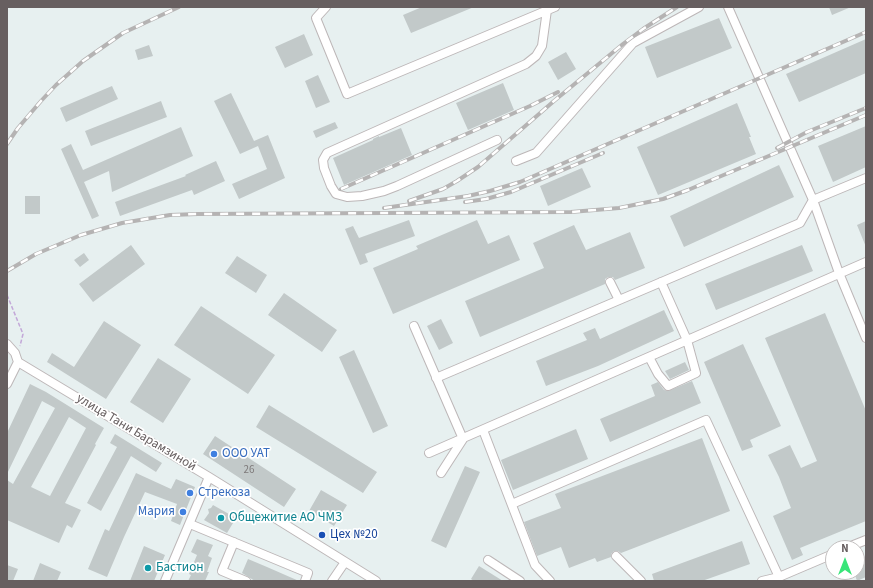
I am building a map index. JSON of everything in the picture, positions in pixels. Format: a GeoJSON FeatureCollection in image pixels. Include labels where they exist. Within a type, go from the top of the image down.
{"type":"FeatureCollection","features":[{"type":"Feature","properties":{"kind":"street"},"geometry":{"type":"LineString","coordinates":[[326,7],[316,18],[347,94],[551,9]]}},
{"type":"Feature","properties":{"kind":"street"},"geometry":{"type":"LineString","coordinates":[[516,161],[536,153],[633,43],[699,7]]}},
{"type":"Feature","properties":{"kind":"street"},"geometry":{"type":"LineString","coordinates":[[728,7],[812,200],[839,273],[866,338]]}},
{"type":"Feature","properties":{"kind":"street"},"geometry":{"type":"LineString","coordinates":[[497,140],[397,186],[384,191],[362,196],[347,197],[336,194],[324,168],[323,160],[327,153],[526,64],[536,56],[542,46],[551,9]]}},
{"type":"Feature","properties":{"kind":"street"},"geometry":{"type":"LineString","coordinates":[[436,378],[800,223],[812,200],[866,178]]}},
{"type":"Feature","properties":{"kind":"street"},"geometry":{"type":"LineString","coordinates":[[429,453],[866,262]]}},
{"type":"Feature","properties":{"kind":"street"},"geometry":{"type":"LineString","coordinates":[[610,282],[619,300]]}},
{"type":"Feature","properties":{"kind":"street"},"geometry":{"type":"LineString","coordinates":[[649,357],[658,374],[668,386],[696,374],[688,340],[661,282]]}},
{"type":"Feature","properties":{"kind":"street"},"geometry":{"type":"LineString","coordinates":[[414,326],[462,439]]}},
{"type":"Feature","properties":{"kind":"street"},"geometry":{"type":"LineString","coordinates":[[7,344],[15,353],[18,362],[7,384]]}},
{"type":"Feature","properties":{"kind":"street","name":"улица Тани Барамзиной"},"geometry":{"type":"LineString","coordinates":[[18,362],[209,477],[376,581]]}},
{"type":"Feature","properties":{"kind":"street"},"geometry":{"type":"LineString","coordinates":[[512,504],[706,420],[779,577]]}},
{"type":"Feature","properties":{"kind":"street"},"geometry":{"type":"LineString","coordinates":[[483,430],[535,565],[550,581]]}},
{"type":"Feature","properties":{"kind":"street"},"geometry":{"type":"LineString","coordinates":[[441,473],[462,439]]}},
{"type":"Feature","properties":{"kind":"street"},"geometry":{"type":"LineString","coordinates":[[165,581],[209,477]]}},
{"type":"Feature","properties":{"kind":"street"},"geometry":{"type":"LineString","coordinates":[[190,524],[308,573],[305,581]]}},
{"type":"Feature","properties":{"kind":"street"},"geometry":{"type":"LineString","coordinates":[[234,542],[222,571],[246,581]]}},
{"type":"Feature","properties":{"kind":"street"},"geometry":{"type":"LineString","coordinates":[[616,556],[641,581]]}},
{"type":"Feature","properties":{"kind":"street"},"geometry":{"type":"LineString","coordinates":[[762,581],[779,577],[825,557]]}},
{"type":"Feature","properties":{"kind":"street"},"geometry":{"type":"LineString","coordinates":[[488,560],[520,581]]}},
{"type":"Feature","properties":{"kind":"street"},"geometry":{"type":"LineString","coordinates":[[332,581],[345,562]]}},
{"type":"Feature","properties":{"kind":"path"},"geometry":{"type":"LineString","coordinates":[[7,296],[22,334],[21,344],[15,353]]}},
{"type":"Feature","properties":{"kind":"building"},"geometry":{"type":"Polygon","coordinates":[[[422,7],[474,7],[411,33],[403,15],[422,7]]]}},
{"type":"Feature","properties":{"kind":"building"},"geometry":{"type":"Polygon","coordinates":[[[829,7],[851,7],[832,15],[829,7]]]}},
{"type":"Feature","properties":{"kind":"building"},"geometry":{"type":"Polygon","coordinates":[[[719,18],[732,48],[657,78],[645,47],[719,18]]]}},
{"type":"Feature","properties":{"kind":"building"},"geometry":{"type":"Polygon","coordinates":[[[304,34],[313,55],[285,68],[275,47],[304,34]]]}},
{"type":"Feature","properties":{"kind":"building"},"geometry":{"type":"Polygon","coordinates":[[[866,39],[866,73],[799,102],[786,74],[866,39]]]}},
{"type":"Feature","properties":{"kind":"building"},"geometry":{"type":"Polygon","coordinates":[[[149,45],[153,56],[138,60],[135,50],[149,45]]]}},
{"type":"Feature","properties":{"kind":"building"},"geometry":{"type":"Polygon","coordinates":[[[566,52],[576,69],[558,80],[548,62],[566,52]]]}},
{"type":"Feature","properties":{"kind":"building"},"geometry":{"type":"Polygon","coordinates":[[[318,75],[330,102],[316,108],[305,81],[318,75]]]}},
{"type":"Feature","properties":{"kind":"building"},"geometry":{"type":"Polygon","coordinates":[[[503,83],[514,110],[468,130],[456,103],[503,83]]]}},
{"type":"Feature","properties":{"kind":"building"},"geometry":{"type":"Polygon","coordinates":[[[112,86],[118,99],[66,122],[60,108],[112,86]]]}},
{"type":"Feature","properties":{"kind":"building"},"geometry":{"type":"Polygon","coordinates":[[[231,93],[254,141],[268,135],[285,178],[239,199],[232,184],[267,169],[258,146],[240,154],[214,101],[231,93]]]}},
{"type":"Feature","properties":{"kind":"building"},"geometry":{"type":"Polygon","coordinates":[[[161,101],[167,117],[91,146],[85,131],[161,101]]]}},
{"type":"Feature","properties":{"kind":"building"},"geometry":{"type":"Polygon","coordinates":[[[737,103],[751,137],[749,137],[756,154],[658,195],[637,147],[737,103]]]}},
{"type":"Feature","properties":{"kind":"building"},"geometry":{"type":"Polygon","coordinates":[[[335,122],[338,128],[316,138],[313,131],[335,122]]]}},
{"type":"Feature","properties":{"kind":"building"},"geometry":{"type":"Polygon","coordinates":[[[866,126],[866,167],[833,182],[818,146],[866,126]]]}},
{"type":"Feature","properties":{"kind":"building"},"geometry":{"type":"Polygon","coordinates":[[[181,127],[193,156],[112,192],[109,171],[84,182],[99,216],[92,219],[61,149],[71,144],[83,170],[181,127]]]}},
{"type":"Feature","properties":{"kind":"building"},"geometry":{"type":"Polygon","coordinates":[[[401,128],[412,155],[344,185],[333,158],[379,136],[401,128]]]}},
{"type":"Feature","properties":{"kind":"building"},"geometry":{"type":"Polygon","coordinates":[[[216,161],[225,181],[194,195],[192,190],[120,216],[115,202],[186,176],[185,175],[216,161]]]}},
{"type":"Feature","properties":{"kind":"building"},"geometry":{"type":"Polygon","coordinates":[[[779,165],[794,197],[684,247],[670,216],[779,165]]]}},
{"type":"Feature","properties":{"kind":"building"},"geometry":{"type":"Polygon","coordinates":[[[582,168],[591,187],[548,206],[540,186],[582,168]]]}},
{"type":"Feature","properties":{"kind":"building"},"geometry":{"type":"Polygon","coordinates":[[[25,196],[40,196],[40,214],[25,214],[25,196]]]}},
{"type":"Feature","properties":{"kind":"building"},"geometry":{"type":"Polygon","coordinates":[[[409,220],[415,236],[365,254],[368,262],[360,265],[345,229],[353,226],[359,238],[409,220]]]}},
{"type":"Feature","properties":{"kind":"building"},"geometry":{"type":"Polygon","coordinates":[[[477,220],[488,244],[509,235],[520,260],[393,314],[373,268],[418,249],[416,246],[477,220]]]}},
{"type":"Feature","properties":{"kind":"building"},"geometry":{"type":"Polygon","coordinates":[[[866,221],[866,247],[857,225],[866,221]]]}},
{"type":"Feature","properties":{"kind":"building"},"geometry":{"type":"Polygon","coordinates":[[[574,225],[586,250],[630,232],[645,268],[615,280],[613,277],[608,277],[605,279],[605,284],[480,337],[465,301],[544,268],[533,243],[574,225]]]}},
{"type":"Feature","properties":{"kind":"building"},"geometry":{"type":"Polygon","coordinates":[[[131,245],[145,264],[93,302],[79,284],[131,245]]]}},
{"type":"Feature","properties":{"kind":"building"},"geometry":{"type":"Polygon","coordinates":[[[802,245],[813,271],[716,310],[705,284],[802,245]]]}},
{"type":"Feature","properties":{"kind":"building"},"geometry":{"type":"Polygon","coordinates":[[[84,253],[89,260],[80,267],[74,260],[84,253]]]}},
{"type":"Feature","properties":{"kind":"building"},"geometry":{"type":"Polygon","coordinates":[[[237,256],[267,275],[256,293],[225,273],[237,256]]]}},
{"type":"Feature","properties":{"kind":"building"},"geometry":{"type":"Polygon","coordinates":[[[284,293],[337,330],[322,352],[268,315],[284,293]]]}},
{"type":"Feature","properties":{"kind":"building"},"geometry":{"type":"Polygon","coordinates":[[[201,306],[275,355],[248,394],[174,345],[201,306]]]}},
{"type":"Feature","properties":{"kind":"building"},"geometry":{"type":"Polygon","coordinates":[[[664,310],[674,331],[598,366],[546,386],[536,361],[587,340],[583,333],[595,328],[600,339],[664,310]]]}},
{"type":"Feature","properties":{"kind":"building"},"geometry":{"type":"Polygon","coordinates":[[[825,313],[866,411],[866,521],[800,548],[803,555],[792,560],[773,516],[791,508],[779,477],[768,455],[790,445],[801,468],[817,461],[765,338],[825,313]]]}},
{"type":"Feature","properties":{"kind":"building"},"geometry":{"type":"Polygon","coordinates":[[[441,319],[453,343],[439,350],[427,326],[441,319]]]}},
{"type":"Feature","properties":{"kind":"building"},"geometry":{"type":"Polygon","coordinates":[[[104,321],[141,345],[106,399],[47,362],[52,353],[74,367],[104,321]]]}},
{"type":"Feature","properties":{"kind":"building"},"geometry":{"type":"Polygon","coordinates":[[[743,344],[781,426],[750,440],[753,447],[742,451],[704,362],[743,344]]]}},
{"type":"Feature","properties":{"kind":"building"},"geometry":{"type":"Polygon","coordinates":[[[354,350],[388,426],[373,433],[339,357],[354,350]]]}},
{"type":"Feature","properties":{"kind":"building"},"geometry":{"type":"Polygon","coordinates":[[[158,358],[191,379],[163,423],[130,402],[158,358]]]}},
{"type":"Feature","properties":{"kind":"building"},"geometry":{"type":"Polygon","coordinates":[[[685,362],[689,370],[670,379],[665,371],[685,362]]]}},
{"type":"Feature","properties":{"kind":"building"},"geometry":{"type":"Polygon","coordinates":[[[692,381],[701,403],[610,442],[600,419],[655,396],[651,385],[658,382],[664,390],[668,391],[692,381]]]}},
{"type":"Feature","properties":{"kind":"building"},"geometry":{"type":"Polygon","coordinates":[[[30,384],[46,392],[104,428],[65,503],[81,510],[72,528],[67,525],[59,543],[7,520],[7,480],[13,484],[55,408],[42,401],[7,474],[7,433],[30,384]],[[69,417],[31,487],[50,496],[86,428],[69,417]]]}},
{"type":"Feature","properties":{"kind":"building"},"geometry":{"type":"Polygon","coordinates":[[[269,405],[377,472],[363,493],[256,427],[269,405]]]}},
{"type":"Feature","properties":{"kind":"building"},"geometry":{"type":"Polygon","coordinates":[[[576,429],[588,459],[513,490],[501,460],[576,429]]]}},
{"type":"Feature","properties":{"kind":"building"},"geometry":{"type":"Polygon","coordinates":[[[115,434],[162,463],[156,472],[131,456],[101,511],[87,503],[117,447],[110,443],[115,434]]]}},
{"type":"Feature","properties":{"kind":"building"},"geometry":{"type":"Polygon","coordinates":[[[215,436],[296,489],[284,507],[203,454],[215,436]]]}},
{"type":"Feature","properties":{"kind":"building"},"geometry":{"type":"Polygon","coordinates":[[[702,438],[730,511],[621,553],[614,551],[611,554],[611,557],[597,562],[595,558],[569,568],[561,547],[537,556],[524,522],[561,508],[555,494],[702,438]]]}},
{"type":"Feature","properties":{"kind":"building"},"geometry":{"type":"Polygon","coordinates":[[[465,466],[480,472],[446,548],[431,541],[465,466]]]}},
{"type":"Feature","properties":{"kind":"building"},"geometry":{"type":"Polygon","coordinates":[[[136,473],[171,489],[176,479],[195,487],[180,525],[171,521],[177,504],[145,492],[107,577],[88,569],[105,529],[109,531],[136,473]]]}},
{"type":"Feature","properties":{"kind":"building"},"geometry":{"type":"Polygon","coordinates":[[[321,490],[347,505],[334,526],[309,511],[321,490]]]}},
{"type":"Feature","properties":{"kind":"building","name":"Общежитие АО ЧМЗ"},"geometry":{"type":"Polygon","coordinates":[[[213,505],[236,518],[227,533],[204,520],[209,513],[208,509],[213,505]]]}},
{"type":"Feature","properties":{"kind":"building"},"geometry":{"type":"Polygon","coordinates":[[[197,539],[213,545],[208,556],[212,558],[207,572],[209,572],[205,581],[188,581],[191,575],[189,574],[197,555],[191,552],[197,539]]]}},
{"type":"Feature","properties":{"kind":"building"},"geometry":{"type":"Polygon","coordinates":[[[742,541],[750,564],[702,581],[654,581],[652,574],[742,541]]]}},
{"type":"Feature","properties":{"kind":"building","name":"Бастион"},"geometry":{"type":"Polygon","coordinates":[[[144,546],[165,555],[154,581],[130,581],[144,546]]]}},
{"type":"Feature","properties":{"kind":"building"},"geometry":{"type":"Polygon","coordinates":[[[865,556],[866,556],[865,577],[865,556]]]}},
{"type":"Feature","properties":{"kind":"building"},"geometry":{"type":"Polygon","coordinates":[[[248,559],[299,581],[255,581],[242,573],[248,559]]]}},
{"type":"Feature","properties":{"kind":"building"},"geometry":{"type":"Polygon","coordinates":[[[40,563],[61,572],[57,581],[33,581],[40,563]]]}},
{"type":"Feature","properties":{"kind":"building"},"geometry":{"type":"Polygon","coordinates":[[[7,565],[18,569],[13,581],[7,581],[7,565]]]}},
{"type":"Feature","properties":{"kind":"building"},"geometry":{"type":"Polygon","coordinates":[[[479,566],[503,581],[474,581],[471,579],[479,566]]]}},
{"type":"Feature","properties":{"kind":"railway"},"geometry":{"type":"LineString","coordinates":[[7,144],[18,128],[41,101],[56,85],[83,61],[123,33],[179,7]]}},
{"type":"Feature","properties":{"kind":"railway"},"geometry":{"type":"LineString","coordinates":[[409,201],[443,189],[478,167],[623,44],[677,7]]}},
{"type":"Feature","properties":{"kind":"railway"},"geometry":{"type":"LineString","coordinates":[[384,208],[468,196],[520,182],[866,32]]}},
{"type":"Feature","properties":{"kind":"railway"},"geometry":{"type":"LineString","coordinates":[[341,189],[530,106],[558,92]]}},
{"type":"Feature","properties":{"kind":"railway"},"geometry":{"type":"LineString","coordinates":[[777,148],[807,132],[866,108]]}},
{"type":"Feature","properties":{"kind":"railway"},"geometry":{"type":"LineString","coordinates":[[7,271],[36,254],[81,235],[122,223],[170,215],[571,212],[619,208],[663,199],[688,190],[866,115]]}},
{"type":"Feature","properties":{"kind":"railway"},"geometry":{"type":"LineString","coordinates":[[465,202],[486,199],[511,192],[603,153]]}},
{"type":"Feature","properties":{"kind":"place","name":"ООО УАТ"},"geometry":{"type":"Point","coordinates":[214,454]}},
{"type":"Feature","properties":{"kind":"place","name":"Стрекоза"},"geometry":{"type":"Point","coordinates":[190,493]}},
{"type":"Feature","properties":{"kind":"place","name":"Мария"},"geometry":{"type":"Point","coordinates":[183,512]}},
{"type":"Feature","properties":{"kind":"place","name":"Общежитие АО ЧМЗ"},"geometry":{"type":"Point","coordinates":[221,518]}},
{"type":"Feature","properties":{"kind":"place","name":"Цех №20"},"geometry":{"type":"Point","coordinates":[322,535]}},
{"type":"Feature","properties":{"kind":"place","name":"Бастион"},"geometry":{"type":"Point","coordinates":[148,568]}}]}
